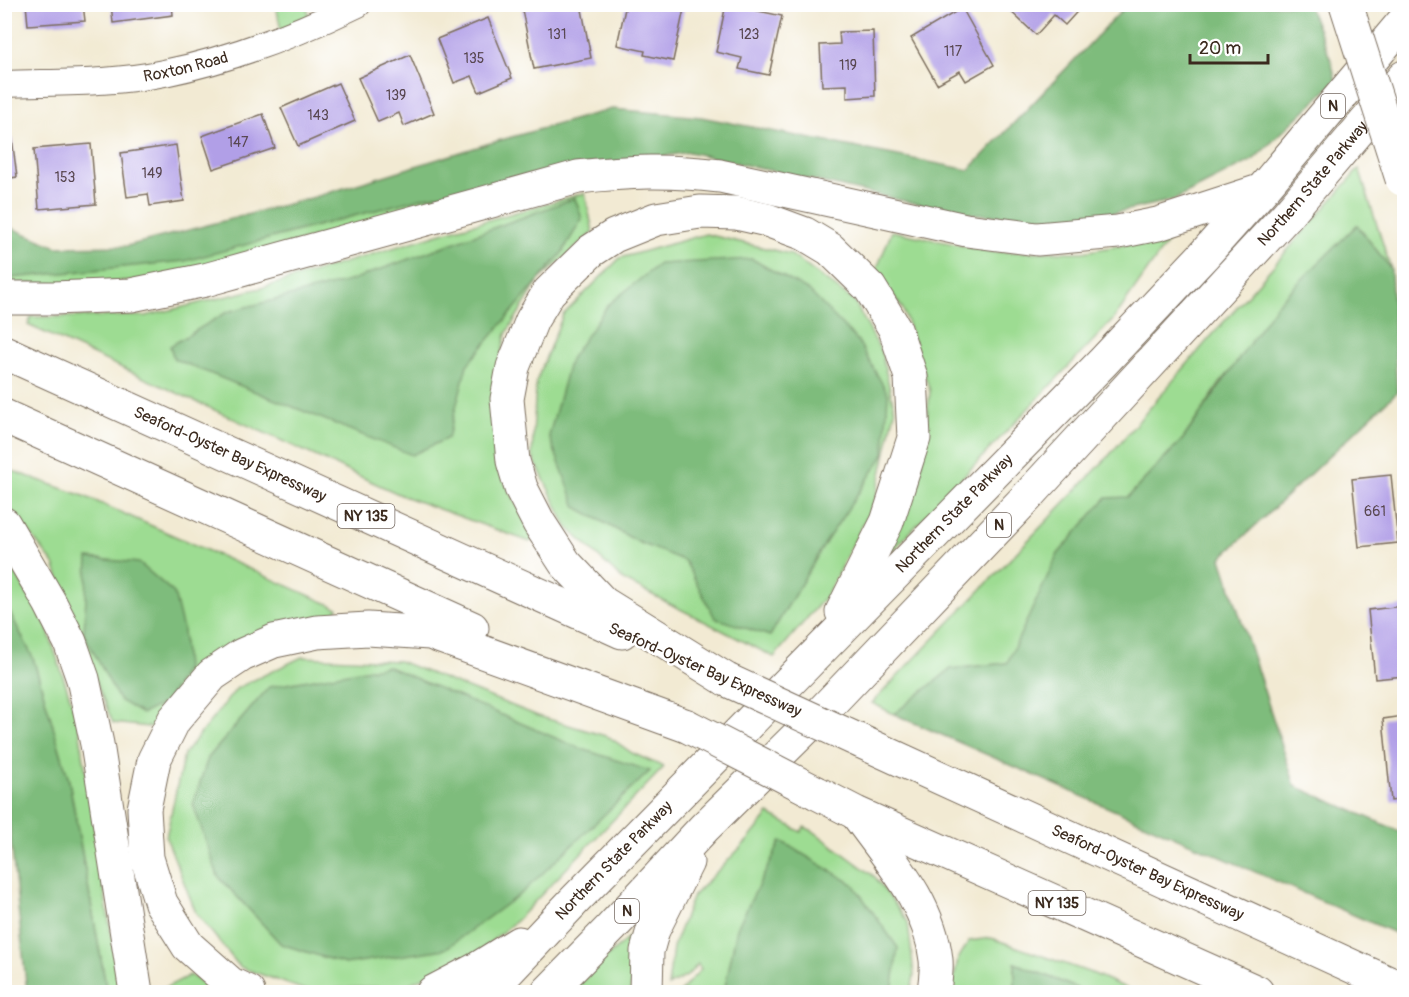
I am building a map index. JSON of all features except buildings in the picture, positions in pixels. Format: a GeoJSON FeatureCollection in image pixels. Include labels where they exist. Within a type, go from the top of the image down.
{"type":"FeatureCollection","features":[{"type":"Feature","properties":{"kind":"main road"},"geometry":{"type":"LineString","coordinates":[[1346,4],[1402,180]]}},
{"type":"Feature","properties":{"kind":"main road","name":"Northern State Parkway"},"geometry":{"type":"LineString","coordinates":[[488,993],[575,900],[829,639],[1103,362],[1262,190],[1404,21]]}},
{"type":"Feature","properties":{"kind":"main road","name":"Northern State Parkway"},"geometry":{"type":"LineString","coordinates":[[548,993],[704,828],[816,718],[1029,495],[1287,215],[1404,77]]}},
{"type":"Feature","properties":{"kind":"main road"},"geometry":{"type":"LineString","coordinates":[[4,298],[131,295],[205,280],[578,177],[631,171],[681,171],[720,176],[966,230],[1037,239],[1119,232],[1158,224],[1262,190]]}},
{"type":"Feature","properties":{"kind":"main road"},"geometry":{"type":"LineString","coordinates":[[727,680],[603,603],[565,563],[539,523],[521,488],[513,462],[507,399],[513,367],[532,320],[549,292],[591,250],[614,236],[656,219],[700,212],[736,213],[767,220],[805,234],[830,249],[870,288],[895,329],[911,377],[914,438],[887,522],[829,639]]}},
{"type":"Feature","properties":{"kind":"main road","name":"Seaford-Oyster Bay Expressway"},"geometry":{"type":"LineString","coordinates":[[4,351],[1404,990]]}},
{"type":"Feature","properties":{"kind":"main road","name":"NY 135"},"geometry":{"type":"LineString","coordinates":[[4,416],[687,726],[856,813],[1257,993]]}},
{"type":"Feature","properties":{"kind":"main road"},"geometry":{"type":"LineString","coordinates":[[4,524],[70,642],[83,680],[97,744],[136,993]]}},
{"type":"Feature","properties":{"kind":"main road"},"geometry":{"type":"LineString","coordinates":[[248,993],[231,984],[188,946],[161,903],[147,858],[144,809],[154,760],[174,720],[212,675],[242,655],[274,641],[317,632],[368,629],[430,633],[687,726]]}},
{"type":"Feature","properties":{"kind":"main road"},"geometry":{"type":"LineString","coordinates":[[856,813],[912,892],[929,926],[936,962],[933,993]]}},
{"type":"Feature","properties":{"kind":"main road"},"geometry":{"type":"LineString","coordinates":[[646,993],[646,951],[653,930],[704,828]]}},
{"type":"Feature","properties":{"kind":"main road"},"geometry":{"type":"LineString","coordinates":[[1136,867],[1404,970]]}},
{"type":"Feature","properties":{"kind":"main road"},"geometry":{"type":"LineString","coordinates":[[432,993],[477,969],[530,935],[575,900]]}},
{"type":"Feature","properties":{"kind":"street","name":"Roxton Road"},"geometry":{"type":"LineString","coordinates":[[4,84],[98,81],[163,74],[251,51],[308,29],[358,4]]}},
{"type":"Feature","properties":{"kind":"green space"},"geometry":{"type":"Polygon","coordinates":[[[276,5],[307,5],[309,18],[281,31],[276,5]]]}},
{"type":"Feature","properties":{"kind":"green space"},"geometry":{"type":"Polygon","coordinates":[[[1127,5],[1308,5],[1331,60],[1336,81],[1253,160],[1174,200],[1071,222],[953,212],[689,152],[425,197],[185,261],[12,278],[5,276],[4,225],[57,247],[127,246],[315,197],[487,144],[612,109],[701,117],[969,170],[1127,5]]]}},
{"type":"Feature","properties":{"kind":"green space"},"geometry":{"type":"Polygon","coordinates":[[[1359,169],[1391,269],[1357,225],[1221,382],[1183,439],[1128,497],[1021,637],[1007,663],[951,669],[894,714],[872,703],[1107,458],[1359,169]]]}},
{"type":"Feature","properties":{"kind":"green space"},"geometry":{"type":"Polygon","coordinates":[[[516,181],[165,279],[81,284],[5,283],[4,276],[12,278],[516,181]]]}},
{"type":"Feature","properties":{"kind":"green space"},"geometry":{"type":"Polygon","coordinates":[[[585,193],[593,232],[539,280],[506,334],[494,387],[498,470],[535,537],[530,542],[403,496],[28,325],[31,317],[146,316],[265,287],[445,232],[585,193]]]}},
{"type":"Feature","properties":{"kind":"green space"},"geometry":{"type":"Polygon","coordinates":[[[575,198],[582,219],[562,253],[467,365],[448,438],[412,455],[174,359],[170,346],[227,312],[349,281],[575,198]]]}},
{"type":"Feature","properties":{"kind":"green space"},"geometry":{"type":"Polygon","coordinates":[[[1357,225],[1391,269],[1397,392],[1221,558],[1295,786],[1404,833],[1404,937],[894,714],[951,669],[1007,663],[1058,554],[1106,498],[1128,497],[1183,439],[1277,304],[1357,225]]]}},
{"type":"Feature","properties":{"kind":"green space"},"geometry":{"type":"Polygon","coordinates":[[[892,231],[992,252],[1083,252],[1171,237],[1113,320],[875,569],[919,485],[930,391],[903,309],[876,271],[892,231]]]}},
{"type":"Feature","properties":{"kind":"green space"},"geometry":{"type":"Polygon","coordinates":[[[706,234],[790,254],[854,301],[881,351],[895,411],[875,501],[826,596],[774,657],[623,580],[567,527],[532,455],[536,382],[563,315],[620,258],[706,234]]]}},
{"type":"Feature","properties":{"kind":"green space"},"geometry":{"type":"Polygon","coordinates":[[[752,259],[809,291],[858,341],[888,394],[884,455],[827,540],[770,636],[715,618],[685,561],[638,542],[576,507],[549,436],[570,359],[608,305],[659,264],[752,259]]]}},
{"type":"Feature","properties":{"kind":"green space"},"geometry":{"type":"Polygon","coordinates":[[[4,468],[84,496],[338,608],[333,618],[271,630],[157,728],[113,723],[83,650],[54,564],[5,502],[4,468]]]}},
{"type":"Feature","properties":{"kind":"green space"},"geometry":{"type":"Polygon","coordinates":[[[4,554],[46,625],[78,721],[120,992],[107,992],[69,781],[33,658],[5,603],[4,554]]]}},
{"type":"Feature","properties":{"kind":"green space"},"geometry":{"type":"Polygon","coordinates":[[[88,558],[139,563],[174,593],[183,630],[186,668],[166,702],[142,714],[119,700],[84,634],[88,558]]]}},
{"type":"Feature","properties":{"kind":"green space"},"geometry":{"type":"Polygon","coordinates":[[[5,603],[33,658],[69,781],[107,992],[27,992],[5,785],[5,603]]]}},
{"type":"Feature","properties":{"kind":"green space"},"geometry":{"type":"Polygon","coordinates":[[[302,657],[399,661],[538,716],[609,737],[632,753],[664,767],[517,920],[474,956],[390,992],[384,992],[380,987],[305,990],[240,967],[196,913],[166,837],[184,754],[237,688],[302,657]]]}},
{"type":"Feature","properties":{"kind":"green space"},"geometry":{"type":"Polygon","coordinates":[[[387,666],[579,748],[650,771],[523,892],[445,949],[345,964],[281,944],[218,876],[193,804],[208,758],[269,687],[387,666]]]}},
{"type":"Feature","properties":{"kind":"green space"},"geometry":{"type":"Polygon","coordinates":[[[769,814],[801,832],[804,827],[813,831],[875,877],[908,922],[914,975],[911,992],[680,992],[701,969],[698,964],[687,976],[668,986],[673,947],[693,896],[749,839],[769,814]]]}},
{"type":"Feature","properties":{"kind":"green space"},"geometry":{"type":"Polygon","coordinates":[[[781,841],[853,884],[898,948],[892,992],[724,992],[737,928],[781,841]]]}},
{"type":"Feature","properties":{"kind":"green space"},"geometry":{"type":"Polygon","coordinates":[[[641,927],[630,992],[572,992],[602,961],[641,927]]]}},
{"type":"Feature","properties":{"kind":"green space"},"geometry":{"type":"Polygon","coordinates":[[[991,938],[1094,974],[1135,992],[1086,992],[1015,963],[1015,992],[951,992],[958,959],[969,941],[991,938]]]}},
{"type":"Feature","properties":{"kind":"green space"},"geometry":{"type":"Polygon","coordinates":[[[1015,963],[1086,992],[1015,992],[1015,963]]]}},
{"type":"Feature","properties":{"kind":"green space"},"geometry":{"type":"Polygon","coordinates":[[[190,975],[217,992],[157,992],[190,975]]]}}]}
